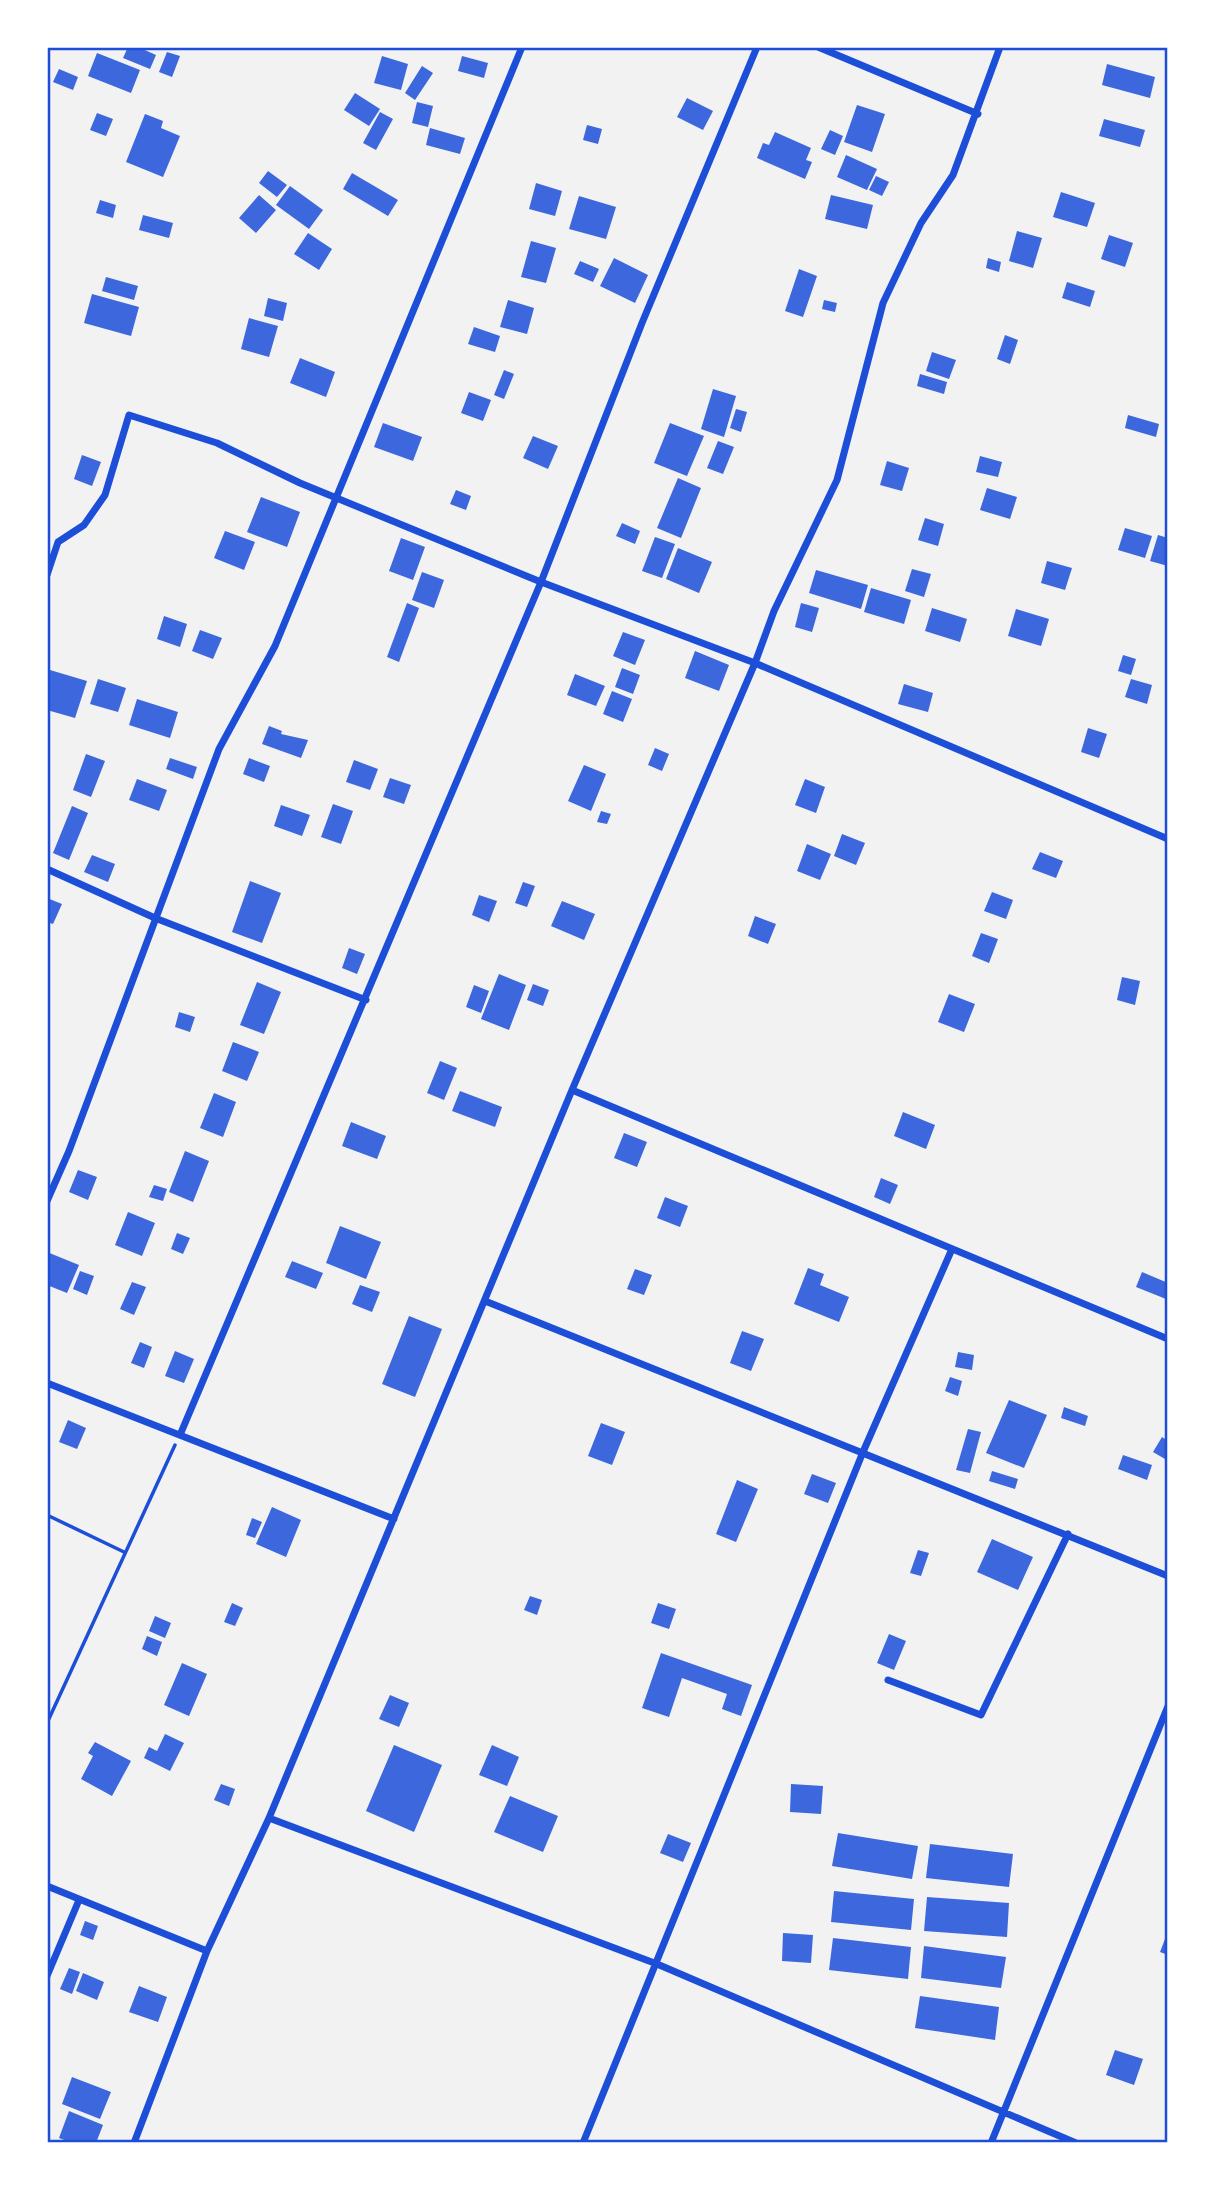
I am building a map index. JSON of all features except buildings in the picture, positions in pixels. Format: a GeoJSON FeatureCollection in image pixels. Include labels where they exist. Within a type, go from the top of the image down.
{"type":"FeatureCollection","features":[{"type":"Feature","properties":{"kind":"street"},"geometry":{"type":"LineString","coordinates":[[47,1201],[69,1151],[219,749],[275,646],[522,47]]}},
{"type":"Feature","properties":{"kind":"street"},"geometry":{"type":"LineString","coordinates":[[180,1435],[541,582],[642,323],[757,47]]}},
{"type":"Feature","properties":{"kind":"street"},"geometry":{"type":"LineString","coordinates":[[818,47],[978,114]]}},
{"type":"Feature","properties":{"kind":"street"},"geometry":{"type":"LineString","coordinates":[[134,2143],[207,1951],[269,1818],[572,1090],[755,663],[774,611],[837,480],[883,303],[922,223],[953,175],[978,114],[1000,47]]}},
{"type":"Feature","properties":{"kind":"street"},"geometry":{"type":"LineString","coordinates":[[47,575],[58,542],[84,525],[105,495],[129,415],[217,443],[300,483],[541,582],[755,663],[1168,839]]}},
{"type":"Feature","properties":{"kind":"street"},"geometry":{"type":"LineString","coordinates":[[47,869],[155,918],[366,1000]]}},
{"type":"Feature","properties":{"kind":"street"},"geometry":{"type":"LineString","coordinates":[[572,1090],[1168,1339]]}},
{"type":"Feature","properties":{"kind":"street"},"geometry":{"type":"LineString","coordinates":[[583,2143],[863,1452],[952,1249]]}},
{"type":"Feature","properties":{"kind":"street"},"geometry":{"type":"LineString","coordinates":[[485,1301],[1168,1576]]}},
{"type":"Feature","properties":{"kind":"street"},"geometry":{"type":"LineString","coordinates":[[47,1383],[394,1519]]}},
{"type":"Feature","properties":{"kind":"street"},"geometry":{"type":"LineString","coordinates":[[888,1680],[981,1715],[1068,1534]]}},
{"type":"Feature","properties":{"kind":"street"},"geometry":{"type":"LineString","coordinates":[[991,2143],[1168,1706]]}},
{"type":"Feature","properties":{"kind":"street"},"geometry":{"type":"LineString","coordinates":[[269,1818],[657,1964],[1076,2143]]}},
{"type":"Feature","properties":{"kind":"street"},"geometry":{"type":"LineString","coordinates":[[47,1886],[207,1951]]}},
{"type":"Feature","properties":{"kind":"street"},"geometry":{"type":"LineString","coordinates":[[47,1976],[79,1900]]}},
{"type":"Feature","properties":{"kind":"path"},"geometry":{"type":"LineString","coordinates":[[47,1723],[180,1435]]}},
{"type":"Feature","properties":{"kind":"path"},"geometry":{"type":"LineString","coordinates":[[47,1515],[125,1553]]}}]}
